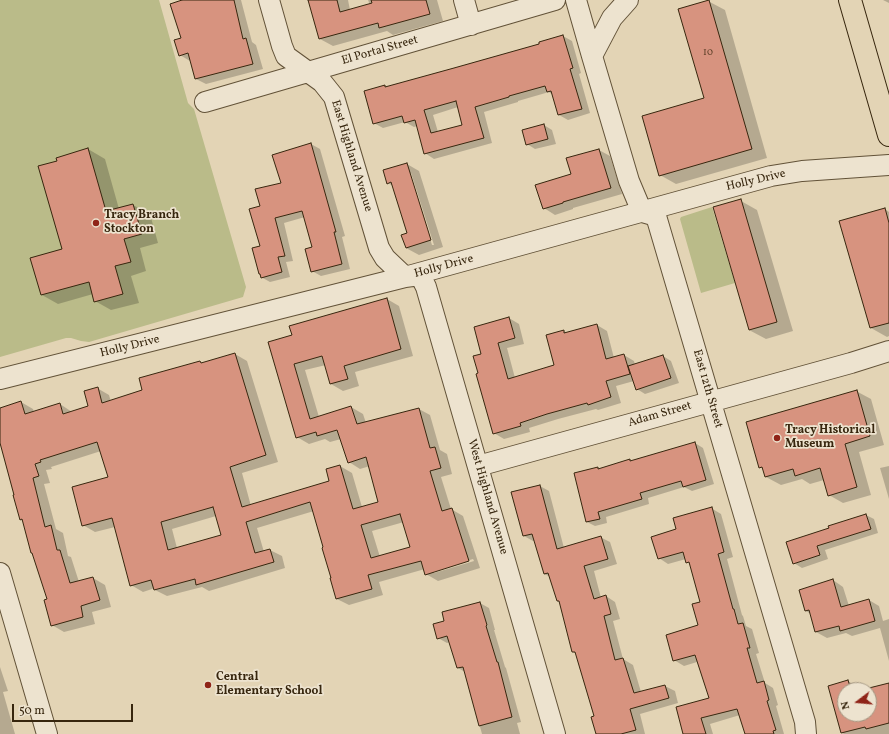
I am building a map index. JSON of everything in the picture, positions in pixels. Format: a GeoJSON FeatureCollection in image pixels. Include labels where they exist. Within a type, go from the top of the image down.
{"type":"FeatureCollection","features":[{"type":"Feature","properties":{"kind":"main road"},"geometry":{"type":"LineString","coordinates":[[850,0],[889,135]]}},
{"type":"Feature","properties":{"kind":"street","name":"East Highland Avenue"},"geometry":{"type":"LineString","coordinates":[[268,0],[286,56],[322,82],[334,96],[379,248],[384,258],[405,277]]}},
{"type":"Feature","properties":{"kind":"street"},"geometry":{"type":"LineString","coordinates":[[464,0],[471,25]]}},
{"type":"Feature","properties":{"kind":"street","name":"El Portal Street"},"geometry":{"type":"LineString","coordinates":[[205,102],[555,0]]}},
{"type":"Feature","properties":{"kind":"street"},"geometry":{"type":"LineString","coordinates":[[576,0],[629,181],[642,212]]}},
{"type":"Feature","properties":{"kind":"street"},"geometry":{"type":"LineString","coordinates":[[592,56],[612,18],[628,0]]}},
{"type":"Feature","properties":{"kind":"street","name":"Holly Drive"},"geometry":{"type":"LineString","coordinates":[[0,380],[405,277],[771,176],[802,171],[889,165]]}},
{"type":"Feature","properties":{"kind":"street","name":"East 12th Street"},"geometry":{"type":"LineString","coordinates":[[642,212],[656,216],[805,722],[806,734]]}},
{"type":"Feature","properties":{"kind":"street","name":"West Highland Avenue"},"geometry":{"type":"LineString","coordinates":[[405,277],[420,275],[426,287],[555,734]]}},
{"type":"Feature","properties":{"kind":"street","name":"Adam Street"},"geometry":{"type":"LineString","coordinates":[[478,466],[889,351]]}},
{"type":"Feature","properties":{"kind":"street"},"geometry":{"type":"LineString","coordinates":[[0,573],[47,734]]}},
{"type":"Feature","properties":{"kind":"green space"},"geometry":{"type":"Polygon","coordinates":[[[0,0],[159,0],[188,103],[194,109],[246,287],[243,297],[89,342],[66,338],[0,357],[0,0]]]}},
{"type":"Feature","properties":{"kind":"green space"},"geometry":{"type":"Polygon","coordinates":[[[712,207],[735,283],[701,293],[680,219],[681,217],[712,207]]]}},
{"type":"Feature","properties":{"kind":"building"},"geometry":{"type":"Polygon","coordinates":[[[182,0],[234,0],[243,39],[246,38],[253,64],[195,79],[188,53],[179,56],[174,40],[181,38],[170,4],[182,0]]]}},
{"type":"Feature","properties":{"kind":"building"},"geometry":{"type":"Polygon","coordinates":[[[308,0],[337,0],[340,12],[372,3],[371,0],[426,0],[430,14],[379,28],[378,23],[319,39],[308,0]]]}},
{"type":"Feature","properties":{"kind":"building"},"geometry":{"type":"Polygon","coordinates":[[[709,0],[752,149],[659,176],[642,116],[704,98],[678,9],[709,0]]]}},
{"type":"Feature","properties":{"kind":"building"},"geometry":{"type":"Polygon","coordinates":[[[563,35],[573,68],[570,69],[582,109],[558,115],[551,91],[547,92],[545,86],[509,96],[475,107],[484,138],[424,154],[415,120],[404,123],[402,116],[373,124],[364,91],[385,85],[385,87],[454,68],[539,44],[539,42],[563,35]],[[456,101],[424,110],[431,133],[462,125],[456,101]]]}},
{"type":"Feature","properties":{"kind":"building"},"geometry":{"type":"Polygon","coordinates":[[[544,124],[548,139],[526,145],[522,130],[544,124]]]}},
{"type":"Feature","properties":{"kind":"building"},"geometry":{"type":"Polygon","coordinates":[[[311,143],[336,232],[334,232],[342,264],[311,272],[305,249],[312,247],[302,211],[275,218],[285,256],[278,257],[282,272],[261,278],[252,248],[260,246],[249,209],[260,206],[255,189],[281,183],[272,155],[311,143]]]}},
{"type":"Feature","properties":{"kind":"building","name":"Tracy Branch Stockton"},"geometry":{"type":"Polygon","coordinates":[[[88,148],[106,211],[133,204],[142,234],[124,239],[131,262],[115,266],[123,294],[94,302],[89,282],[41,295],[30,258],[62,249],[38,166],[57,161],[56,158],[88,148]]]}},
{"type":"Feature","properties":{"kind":"building"},"geometry":{"type":"Polygon","coordinates":[[[599,149],[611,188],[543,209],[535,185],[571,174],[566,158],[599,149]]]}},
{"type":"Feature","properties":{"kind":"building"},"geometry":{"type":"Polygon","coordinates":[[[407,163],[431,240],[406,248],[401,235],[407,233],[391,182],[387,184],[383,170],[407,163]]]}},
{"type":"Feature","properties":{"kind":"building"},"geometry":{"type":"Polygon","coordinates":[[[741,199],[777,322],[749,330],[713,207],[741,199]]]}},
{"type":"Feature","properties":{"kind":"building"},"geometry":{"type":"Polygon","coordinates":[[[885,208],[889,223],[889,323],[870,328],[839,221],[885,208]]]}},
{"type":"Feature","properties":{"kind":"building"},"geometry":{"type":"Polygon","coordinates":[[[387,298],[401,349],[344,366],[348,379],[330,384],[322,356],[294,364],[310,419],[351,406],[357,424],[419,408],[430,448],[435,447],[441,468],[430,471],[442,511],[452,508],[469,561],[425,575],[421,561],[368,575],[372,589],[336,599],[310,502],[246,522],[255,553],[270,549],[274,562],[196,585],[195,579],[154,590],[151,580],[130,586],[112,518],[82,526],[72,487],[108,477],[97,442],[40,460],[41,462],[35,464],[39,476],[33,478],[45,527],[51,525],[57,550],[60,550],[70,583],[93,577],[100,600],[81,606],[83,617],[51,626],[44,600],[47,599],[31,553],[22,519],[20,520],[0,443],[0,408],[21,401],[25,414],[60,403],[63,414],[88,406],[84,391],[98,387],[102,403],[142,390],[139,378],[235,353],[266,455],[230,467],[242,507],[329,481],[326,469],[340,465],[353,509],[378,502],[366,457],[348,463],[337,430],[317,436],[316,432],[296,438],[268,342],[292,335],[289,326],[387,298]],[[213,507],[161,522],[168,550],[221,535],[213,507]],[[400,514],[361,525],[371,558],[410,547],[400,514]]]}},
{"type":"Feature","properties":{"kind":"building"},"geometry":{"type":"Polygon","coordinates":[[[509,317],[515,338],[498,343],[508,379],[554,365],[546,335],[564,330],[564,333],[597,324],[606,359],[624,354],[630,374],[606,381],[611,397],[588,405],[587,403],[547,414],[520,423],[521,426],[493,434],[476,374],[478,373],[473,356],[481,354],[474,327],[509,317]]]}},
{"type":"Feature","properties":{"kind":"building"},"geometry":{"type":"Polygon","coordinates":[[[663,355],[671,378],[636,390],[628,366],[663,355]]]}},
{"type":"Feature","properties":{"kind":"building"},"geometry":{"type":"Polygon","coordinates":[[[857,390],[870,436],[845,444],[857,487],[828,496],[820,468],[795,476],[793,469],[765,477],[762,467],[759,468],[746,422],[857,390]]]}},
{"type":"Feature","properties":{"kind":"building"},"geometry":{"type":"Polygon","coordinates":[[[695,442],[706,480],[683,487],[681,481],[640,493],[642,499],[598,512],[600,519],[586,522],[574,473],[598,467],[598,469],[630,459],[630,461],[695,442]]]}},
{"type":"Feature","properties":{"kind":"building"},"geometry":{"type":"Polygon","coordinates":[[[540,485],[557,549],[601,536],[608,559],[584,566],[594,599],[606,595],[611,614],[604,616],[615,660],[623,658],[634,693],[665,685],[669,698],[630,709],[636,730],[621,734],[596,734],[591,717],[594,716],[575,652],[572,652],[559,601],[557,601],[548,573],[544,574],[532,534],[523,536],[511,492],[540,485]]]}},
{"type":"Feature","properties":{"kind":"building"},"geometry":{"type":"Polygon","coordinates":[[[712,507],[724,552],[718,554],[733,609],[738,624],[743,623],[750,648],[747,648],[757,683],[764,681],[769,700],[767,701],[776,730],[773,731],[774,734],[745,734],[737,709],[701,718],[706,734],[683,734],[676,707],[709,698],[695,655],[673,661],[666,635],[698,625],[692,604],[700,602],[689,562],[686,563],[683,552],[658,559],[651,537],[676,529],[673,518],[712,507]]]}},
{"type":"Feature","properties":{"kind":"building"},"geometry":{"type":"Polygon","coordinates":[[[866,514],[871,529],[817,546],[820,555],[793,564],[786,542],[829,528],[828,526],[866,514]]]}},
{"type":"Feature","properties":{"kind":"building"},"geometry":{"type":"Polygon","coordinates":[[[833,579],[841,607],[869,599],[875,621],[840,631],[839,626],[815,632],[809,610],[805,611],[799,590],[833,579]]]}},
{"type":"Feature","properties":{"kind":"building"},"geometry":{"type":"Polygon","coordinates":[[[480,602],[498,662],[512,717],[479,726],[463,667],[457,668],[447,636],[437,639],[433,624],[444,621],[442,612],[480,602]]]}},
{"type":"Feature","properties":{"kind":"building"},"geometry":{"type":"Polygon","coordinates":[[[837,683],[837,719],[828,686],[837,683]]]}},
{"type":"Feature","properties":{"kind":"building"},"geometry":{"type":"Polygon","coordinates":[[[889,683],[889,723],[841,733],[838,722],[877,722],[877,686],[889,683]]]}},
{"type":"Feature","properties":{"kind":"place","name":"Tracy Branch Stockton"},"geometry":{"type":"Point","coordinates":[96,223]}},
{"type":"Feature","properties":{"kind":"place","name":"Tracy Historical Museum"},"geometry":{"type":"Point","coordinates":[777,438]}},
{"type":"Feature","properties":{"kind":"place","name":"Central Elementary School"},"geometry":{"type":"Point","coordinates":[208,685]}}]}
